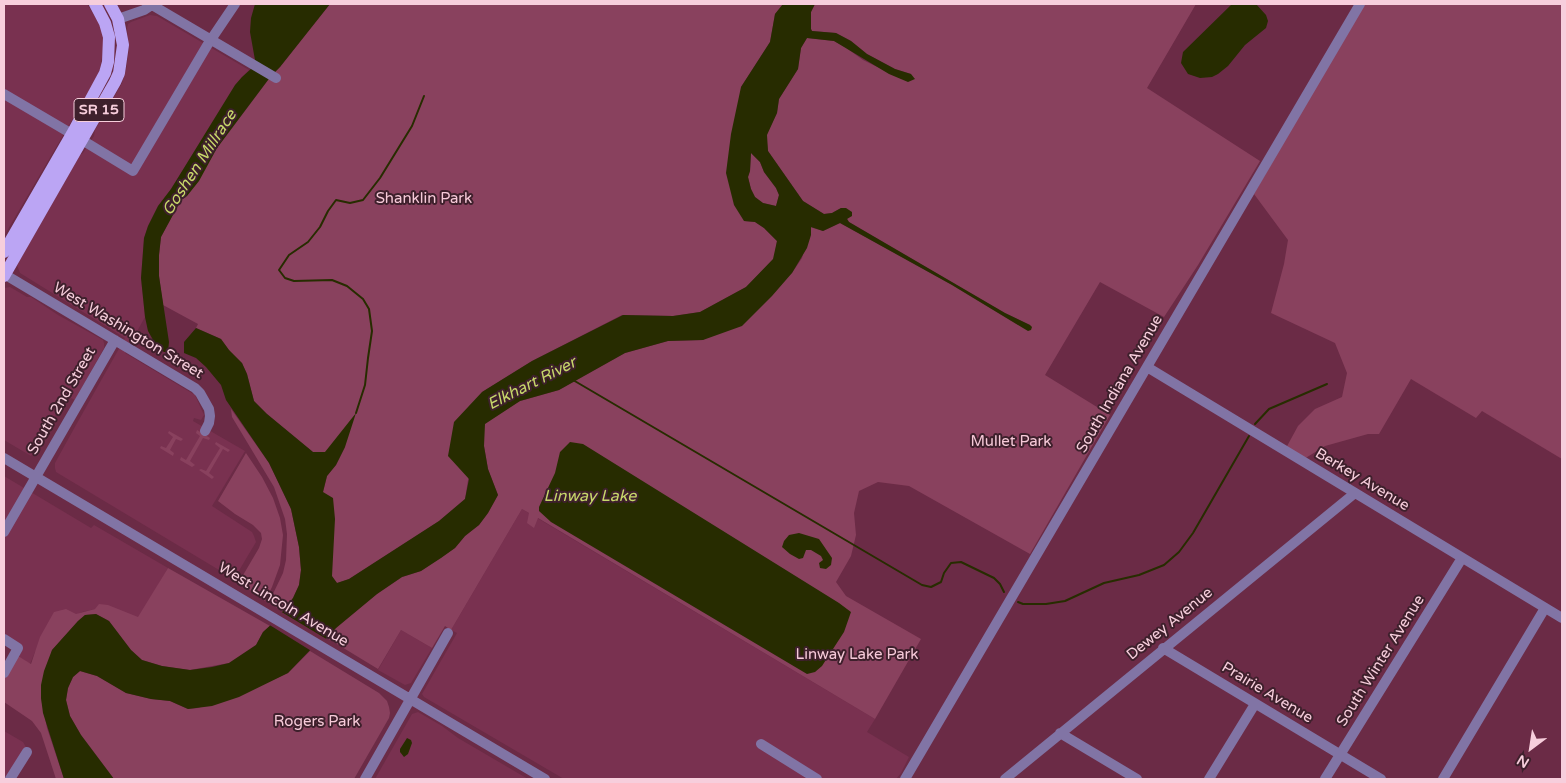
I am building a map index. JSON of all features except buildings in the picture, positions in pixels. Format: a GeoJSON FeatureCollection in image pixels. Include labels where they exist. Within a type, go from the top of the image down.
{"type":"FeatureCollection","features":[{"type":"Feature","properties":{"kind":"main road","name":"SR 15"},"geometry":{"type":"LineString","coordinates":[[4,275],[77,137],[105,73],[108,62],[108,37],[105,23],[95,4]]}},
{"type":"Feature","properties":{"kind":"main road","name":"SR 15"},"geometry":{"type":"LineString","coordinates":[[4,252],[119,73],[123,45],[118,19],[110,4]]}},
{"type":"Feature","properties":{"kind":"street"},"geometry":{"type":"LineString","coordinates":[[118,19],[144,10],[152,4],[274,77]]}},
{"type":"Feature","properties":{"kind":"street"},"geometry":{"type":"LineString","coordinates":[[4,94],[133,171],[234,4]]}},
{"type":"Feature","properties":{"kind":"street","name":"South Indiana Avenue"},"geometry":{"type":"LineString","coordinates":[[906,779],[1360,4]]}},
{"type":"Feature","properties":{"kind":"street","name":"West Washington Street"},"geometry":{"type":"LineString","coordinates":[[4,275],[115,340],[200,393],[209,409],[210,416],[205,431]]}},
{"type":"Feature","properties":{"kind":"street","name":"South 2nd Street"},"geometry":{"type":"LineString","coordinates":[[4,532],[115,340]]}},
{"type":"Feature","properties":{"kind":"street","name":"Berkey Avenue"},"geometry":{"type":"LineString","coordinates":[[1147,367],[1562,618]]}},
{"type":"Feature","properties":{"kind":"street","name":"West Lincoln Avenue"},"geometry":{"type":"LineString","coordinates":[[4,458],[545,779]]}},
{"type":"Feature","properties":{"kind":"street","name":"Dewey Avenue"},"geometry":{"type":"LineString","coordinates":[[1005,779],[1354,493]]}},
{"type":"Feature","properties":{"kind":"street","name":"South Winter Avenue"},"geometry":{"type":"LineString","coordinates":[[1325,779],[1462,558]]}},
{"type":"Feature","properties":{"kind":"street"},"geometry":{"type":"LineString","coordinates":[[1443,779],[1545,608]]}},
{"type":"Feature","properties":{"kind":"street"},"geometry":{"type":"LineString","coordinates":[[365,779],[448,633]]}},
{"type":"Feature","properties":{"kind":"street"},"geometry":{"type":"LineString","coordinates":[[4,639],[18,648],[4,673]]}},
{"type":"Feature","properties":{"kind":"street","name":"Prairie Avenue"},"geometry":{"type":"LineString","coordinates":[[1163,648],[1380,779]]}},
{"type":"Feature","properties":{"kind":"street"},"geometry":{"type":"LineString","coordinates":[[1209,779],[1255,704]]}},
{"type":"Feature","properties":{"kind":"street"},"geometry":{"type":"LineString","coordinates":[[1060,733],[1137,779]]}},
{"type":"Feature","properties":{"kind":"street"},"geometry":{"type":"LineString","coordinates":[[761,744],[818,779]]}},
{"type":"Feature","properties":{"kind":"street"},"geometry":{"type":"LineString","coordinates":[[10,779],[27,752]]}},
{"type":"Feature","properties":{"kind":"shaded area"},"geometry":{"type":"Polygon","coordinates":[[[4,4],[87,4],[99,23],[104,46],[99,74],[4,236],[4,4]]]}},
{"type":"Feature","properties":{"kind":"shaded area"},"geometry":{"type":"Polygon","coordinates":[[[150,15],[157,16],[249,70],[242,77],[171,189],[158,206],[148,226],[144,238],[141,278],[145,317],[125,353],[195,395],[204,415],[201,420],[194,418],[193,421],[245,451],[212,506],[252,532],[256,542],[234,579],[56,472],[55,463],[125,338],[20,273],[17,265],[80,155],[94,136],[95,130],[122,83],[129,49],[128,24],[150,15]]]}},
{"type":"Feature","properties":{"kind":"shaded area"},"geometry":{"type":"Polygon","coordinates":[[[10,287],[27,297],[31,297],[58,315],[103,340],[104,343],[104,348],[75,400],[67,396],[31,456],[4,440],[4,288],[10,287]]]}},
{"type":"Feature","properties":{"kind":"shaded area"},"geometry":{"type":"Polygon","coordinates":[[[4,476],[91,528],[94,525],[168,568],[139,618],[95,609],[82,612],[76,615],[35,652],[30,664],[15,654],[4,639],[4,476]]]}},
{"type":"Feature","properties":{"kind":"shaded area"},"geometry":{"type":"Polygon","coordinates":[[[522,509],[875,719],[867,732],[909,757],[901,773],[896,779],[564,779],[424,697],[422,694],[457,633],[451,630],[522,509]]]}},
{"type":"Feature","properties":{"kind":"shaded area"},"geometry":{"type":"Polygon","coordinates":[[[401,630],[432,648],[411,683],[405,685],[378,670],[401,630]]]}},
{"type":"Feature","properties":{"kind":"shaded area"},"geometry":{"type":"Polygon","coordinates":[[[418,712],[528,779],[375,779],[412,714],[418,712]]]}},
{"type":"Feature","properties":{"kind":"shaded area"},"geometry":{"type":"Polygon","coordinates":[[[4,731],[23,742],[27,749],[7,779],[4,779],[4,731]]]}},
{"type":"Feature","properties":{"kind":"green space","name":"Shanklin Park"},"geometry":{"type":"Polygon","coordinates":[[[330,4],[783,4],[775,14],[770,42],[741,87],[744,221],[755,222],[777,241],[774,259],[746,287],[700,312],[673,316],[622,315],[532,361],[482,392],[465,499],[439,521],[349,579],[337,583],[331,576],[332,564],[323,492],[327,476],[336,465],[345,447],[325,452],[313,452],[267,414],[254,401],[242,363],[221,339],[196,328],[198,324],[163,305],[159,276],[161,237],[181,200],[271,76],[330,4]]]}},
{"type":"Feature","properties":{"kind":"green space"},"geometry":{"type":"Polygon","coordinates":[[[815,4],[1196,4],[1147,88],[1260,161],[1198,265],[1164,317],[1100,282],[1045,375],[1110,415],[1030,554],[909,486],[878,482],[859,491],[854,513],[856,535],[851,556],[836,582],[846,596],[921,639],[875,719],[538,518],[534,528],[527,523],[529,513],[522,509],[451,630],[445,626],[432,648],[401,630],[378,669],[327,638],[336,628],[377,594],[402,577],[421,571],[455,548],[465,536],[479,525],[488,513],[498,495],[488,469],[484,446],[484,424],[520,401],[559,390],[625,353],[668,341],[703,340],[792,273],[802,258],[810,227],[823,231],[840,223],[952,285],[1018,325],[1030,325],[1005,313],[849,222],[841,208],[832,213],[824,214],[803,201],[768,151],[766,135],[777,113],[779,99],[798,69],[801,48],[807,38],[834,41],[863,60],[902,79],[911,74],[895,69],[867,54],[851,41],[836,33],[812,31],[811,12],[815,4]]]}},
{"type":"Feature","properties":{"kind":"green space"},"geometry":{"type":"Polygon","coordinates":[[[1361,4],[1562,4],[1562,459],[1482,411],[1476,418],[1411,379],[1379,434],[1368,434],[1325,446],[1304,459],[1286,448],[1298,426],[1315,409],[1342,397],[1347,373],[1335,343],[1271,313],[1284,264],[1288,240],[1254,194],[1361,4]]]}},
{"type":"Feature","properties":{"kind":"green space"},"geometry":{"type":"Polygon","coordinates":[[[751,153],[760,162],[764,172],[776,188],[779,195],[776,206],[763,203],[755,197],[751,189],[748,177],[751,153]]]}},
{"type":"Feature","properties":{"kind":"green space"},"geometry":{"type":"Polygon","coordinates":[[[231,409],[269,463],[291,509],[299,547],[301,570],[299,585],[283,612],[273,605],[270,600],[283,573],[286,560],[287,534],[285,519],[274,487],[232,417],[231,409]]]}},
{"type":"Feature","properties":{"kind":"green space"},"geometry":{"type":"Polygon","coordinates":[[[197,430],[210,438],[209,440],[203,438],[190,461],[195,465],[192,467],[180,460],[181,457],[186,460],[200,436],[196,433],[197,430]]]}},
{"type":"Feature","properties":{"kind":"green space"},"geometry":{"type":"Polygon","coordinates":[[[169,431],[183,439],[181,441],[176,439],[170,450],[174,453],[173,456],[160,448],[161,446],[166,448],[173,437],[168,433],[169,431]]]}},
{"type":"Feature","properties":{"kind":"green space"},"geometry":{"type":"Polygon","coordinates":[[[216,442],[230,450],[228,452],[223,449],[209,473],[214,477],[212,479],[199,470],[206,471],[220,448],[215,444],[216,442]]]}},
{"type":"Feature","properties":{"kind":"green space"},"geometry":{"type":"Polygon","coordinates":[[[246,453],[273,498],[280,518],[283,535],[280,565],[265,601],[239,582],[259,548],[262,539],[261,533],[253,525],[218,501],[246,453]]]}},
{"type":"Feature","properties":{"kind":"green space"},"geometry":{"type":"Polygon","coordinates":[[[168,568],[270,626],[263,632],[256,645],[229,663],[190,670],[162,666],[142,660],[131,650],[109,621],[96,614],[85,615],[52,650],[41,698],[47,728],[64,779],[56,779],[41,733],[32,721],[4,702],[4,673],[15,654],[31,664],[40,637],[54,612],[66,609],[76,614],[95,609],[99,604],[108,605],[138,617],[168,568]]]}},
{"type":"Feature","properties":{"kind":"green space","name":"Rogers Park"},"geometry":{"type":"Polygon","coordinates":[[[310,651],[379,693],[387,701],[390,713],[389,718],[354,779],[114,779],[81,735],[70,716],[66,700],[68,688],[73,677],[80,671],[97,676],[126,693],[170,701],[188,709],[198,708],[264,684],[288,673],[310,651]]]}},
{"type":"Feature","properties":{"kind":"water","name":"Goshen Millrace"},"geometry":{"type":"Polygon","coordinates":[[[255,4],[330,4],[271,76],[217,148],[199,181],[187,196],[181,200],[161,237],[159,276],[169,342],[168,352],[164,352],[157,347],[148,331],[145,317],[141,278],[144,238],[158,206],[171,189],[235,85],[252,68],[255,60],[250,32],[255,4]]]}},
{"type":"Feature","properties":{"kind":"water","name":"Elkhart River"},"geometry":{"type":"Polygon","coordinates":[[[783,4],[815,4],[811,12],[812,31],[836,33],[851,41],[867,54],[895,69],[911,74],[915,79],[908,82],[889,74],[834,41],[807,38],[801,48],[798,69],[779,99],[777,113],[767,135],[768,151],[803,201],[824,214],[846,208],[852,212],[852,216],[847,219],[849,222],[1005,313],[1030,325],[1032,327],[1031,330],[1028,331],[952,285],[840,223],[823,231],[811,227],[807,248],[792,273],[742,326],[703,340],[668,341],[625,353],[559,390],[520,401],[485,424],[484,446],[488,469],[498,495],[479,525],[465,536],[455,548],[441,558],[421,571],[402,577],[377,594],[336,628],[327,638],[315,645],[288,673],[239,697],[212,706],[188,709],[170,701],[126,693],[97,676],[80,671],[73,677],[68,688],[66,700],[70,716],[81,735],[114,779],[64,779],[43,713],[41,685],[52,650],[85,615],[96,614],[109,621],[131,650],[142,660],[162,666],[190,670],[212,667],[229,663],[256,645],[263,632],[275,621],[293,598],[299,585],[301,570],[299,547],[291,509],[269,463],[226,400],[221,385],[196,358],[184,353],[184,342],[196,328],[221,339],[242,363],[254,401],[313,452],[325,452],[356,413],[345,447],[336,465],[327,476],[323,492],[333,498],[335,519],[332,576],[337,583],[349,579],[439,521],[465,499],[469,479],[448,456],[454,422],[482,392],[532,361],[623,315],[673,316],[700,312],[746,287],[773,259],[777,241],[755,222],[744,221],[734,205],[726,173],[731,134],[741,87],[770,42],[775,14],[783,4]],[[751,153],[748,177],[751,189],[755,197],[763,203],[776,206],[779,195],[764,172],[760,162],[751,153]]]}},
{"type":"Feature","properties":{"kind":"water"},"geometry":{"type":"Polygon","coordinates":[[[1232,4],[1256,4],[1266,15],[1268,21],[1266,28],[1245,45],[1228,66],[1218,74],[1212,77],[1200,78],[1188,74],[1181,63],[1183,52],[1232,4]]]}},
{"type":"Feature","properties":{"kind":"water","name":"Linway Lake"},"geometry":{"type":"Polygon","coordinates":[[[570,442],[583,444],[851,612],[844,632],[822,666],[815,672],[807,674],[551,522],[539,511],[539,507],[555,473],[560,452],[570,442]]]}},
{"type":"Feature","properties":{"kind":"water"},"geometry":{"type":"Polygon","coordinates":[[[799,533],[819,539],[832,558],[831,565],[826,569],[820,568],[819,563],[823,560],[821,556],[811,550],[806,550],[803,558],[799,559],[782,547],[789,535],[799,533]]]}},
{"type":"Feature","properties":{"kind":"water"},"geometry":{"type":"Polygon","coordinates":[[[407,738],[412,743],[408,754],[404,757],[400,749],[407,738]]]}},
{"type":"Feature","properties":{"kind":"pier"},"geometry":{"type":"Polygon","coordinates":[[[280,611],[328,640],[313,652],[268,624],[280,611]]]}},
{"type":"Feature","properties":{"kind":"waterway"},"geometry":{"type":"LineString","coordinates":[[356,413],[365,385],[372,331],[369,309],[363,299],[347,286],[332,280],[294,281],[285,278],[279,270],[289,255],[308,242],[320,227],[336,200],[350,203],[363,200],[380,178],[412,126],[424,96]]}},
{"type":"Feature","properties":{"kind":"waterway","name":"Elkhart River"},"geometry":{"type":"LineString","coordinates":[[573,380],[922,585],[931,587],[941,582],[944,573],[951,563],[961,562],[994,578],[1004,592]]}},
{"type":"Feature","properties":{"kind":"waterway"},"geometry":{"type":"LineString","coordinates":[[1255,424],[1269,409],[1327,384]]}},
{"type":"Feature","properties":{"kind":"waterway"},"geometry":{"type":"LineString","coordinates":[[1018,602],[1023,604],[1046,604],[1065,601],[1104,583],[1139,575],[1164,565],[1179,552],[1193,533],[1249,436]]}},
{"type":"Feature","properties":{"kind":"park label","name":"Mullet Park"},"geometry":{"type":"Point","coordinates":[1011,442]}},
{"type":"Feature","properties":{"kind":"park label","name":"Linway Lake Park"},"geometry":{"type":"Point","coordinates":[857,655]}}]}
